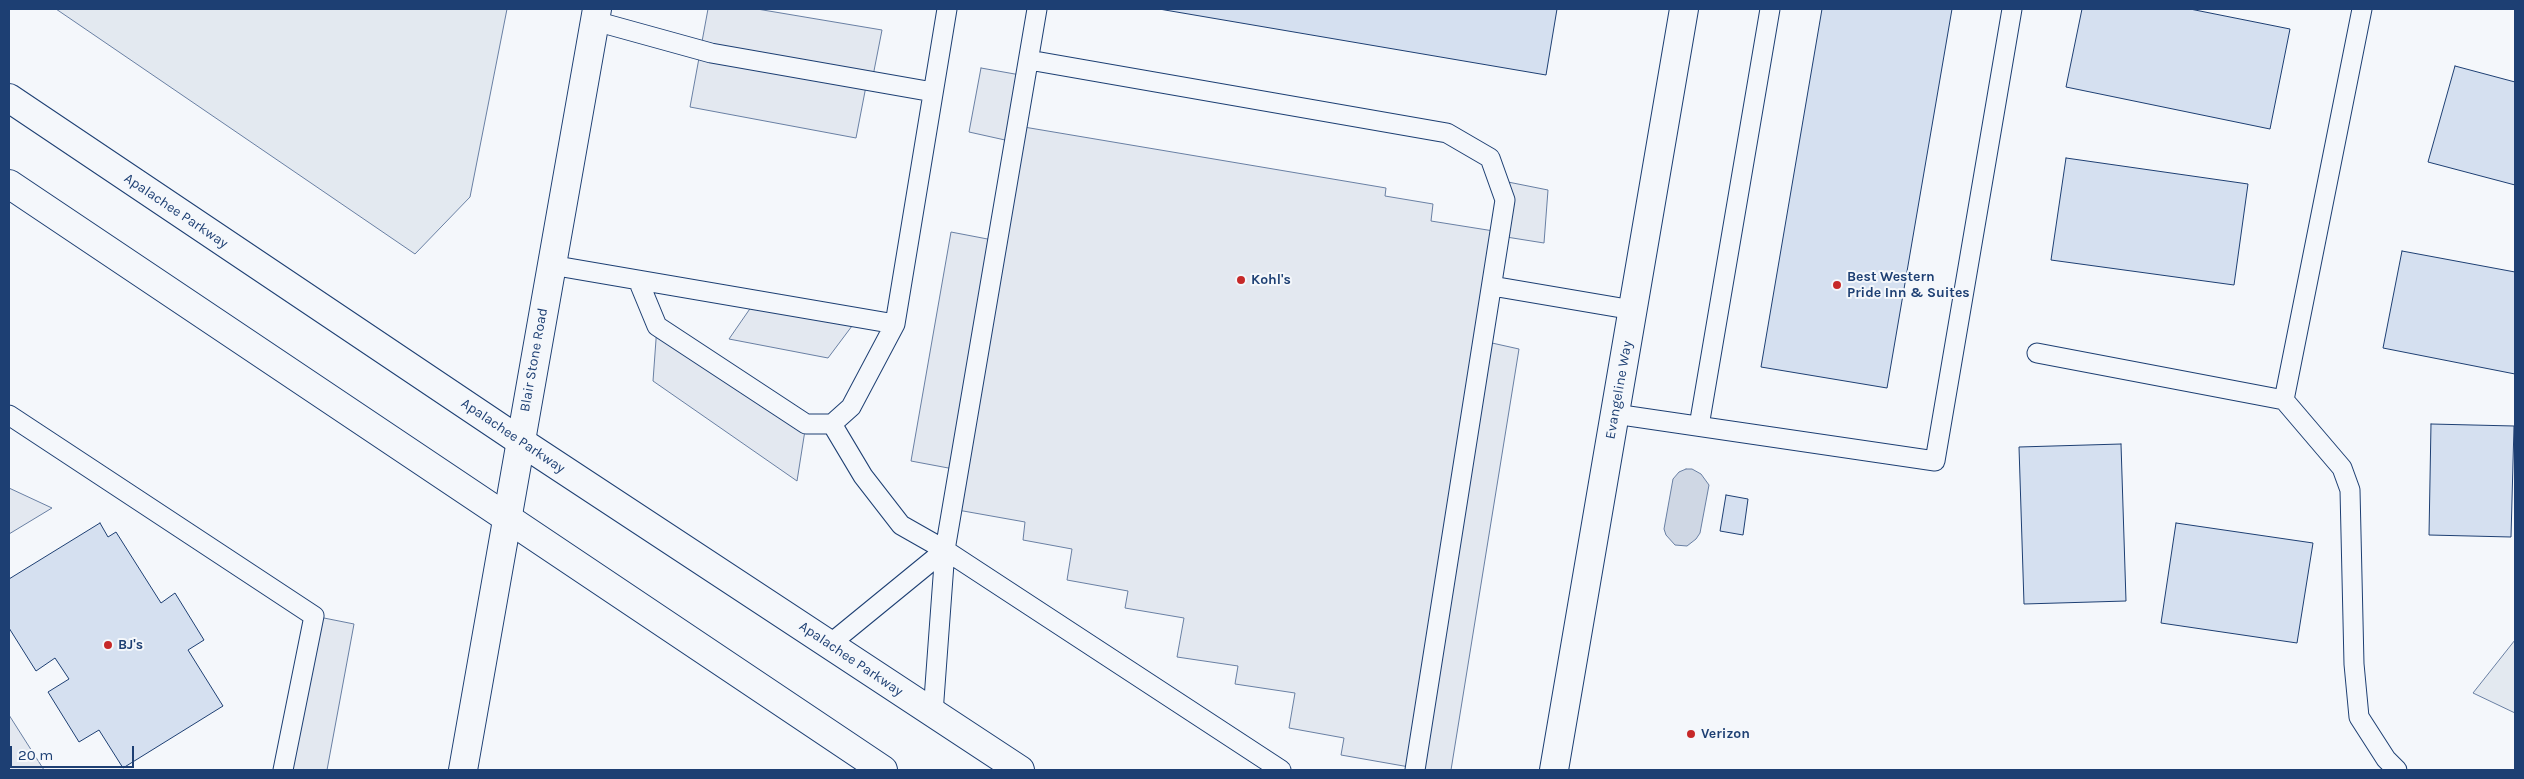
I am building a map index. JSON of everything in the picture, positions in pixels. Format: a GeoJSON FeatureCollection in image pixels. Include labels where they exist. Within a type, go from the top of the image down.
{"type":"FeatureCollection","features":[{"type":"Feature","properties":{"kind":"main road","name":"Evangeline Way"},"geometry":{"type":"LineString","coordinates":[[1554,770],[1684,9]]}},
{"type":"Feature","properties":{"kind":"main road","name":"Blair Stone Road"},"geometry":{"type":"LineString","coordinates":[[462,770],[596,15]]}},
{"type":"Feature","properties":{"kind":"main road","name":"Apalachee Parkway"},"geometry":{"type":"LineString","coordinates":[[9,98],[520,441],[1020,770]]}},
{"type":"Feature","properties":{"kind":"main road"},"geometry":{"type":"LineString","coordinates":[[9,184],[883,770]]}},
{"type":"Feature","properties":{"kind":"lane"},"geometry":{"type":"LineString","coordinates":[[638,280],[657,326],[806,424],[832,424],[851,407],[895,324],[947,9]]}},
{"type":"Feature","properties":{"kind":"lane"},"geometry":{"type":"LineString","coordinates":[[933,713],[945,550],[1037,9]]}},
{"type":"Feature","properties":{"kind":"lane"},"geometry":{"type":"LineString","coordinates":[[1699,426],[1770,9]]}},
{"type":"Feature","properties":{"kind":"lane"},"geometry":{"type":"LineString","coordinates":[[1615,414],[1935,461],[2012,9]]}},
{"type":"Feature","properties":{"kind":"lane"},"geometry":{"type":"LineString","coordinates":[[2284,400],[2362,9]]}},
{"type":"Feature","properties":{"kind":"lane"},"geometry":{"type":"LineString","coordinates":[[596,15],[711,53],[934,92]]}},
{"type":"Feature","properties":{"kind":"lane"},"geometry":{"type":"LineString","coordinates":[[1029,60],[1447,133],[1490,158],[1505,200],[1415,770]]}},
{"type":"Feature","properties":{"kind":"lane"},"geometry":{"type":"LineString","coordinates":[[551,265],[895,324]]}},
{"type":"Feature","properties":{"kind":"lane"},"geometry":{"type":"LineString","coordinates":[[1492,286],[1633,310]]}},
{"type":"Feature","properties":{"kind":"lane"},"geometry":{"type":"LineString","coordinates":[[2037,353],[2284,400],[2342,468],[2350,490],[2354,664],[2359,717],[2386,758],[2397,770]]}},
{"type":"Feature","properties":{"kind":"lane"},"geometry":{"type":"LineString","coordinates":[[9,415],[314,616],[284,770]]}},
{"type":"Feature","properties":{"kind":"lane"},"geometry":{"type":"LineString","coordinates":[[832,424],[863,476],[901,525],[945,550],[1282,770]]}},
{"type":"Feature","properties":{"kind":"lane"},"geometry":{"type":"LineString","coordinates":[[830,644],[945,550]]}},
{"type":"Feature","properties":{"kind":"shaded area"},"geometry":{"type":"Polygon","coordinates":[[[56,9],[507,9],[470,197],[415,254],[56,9]]]}},
{"type":"Feature","properties":{"kind":"shaded area"},"geometry":{"type":"Polygon","coordinates":[[[708,9],[757,9],[882,30],[872,81],[867,81],[856,138],[690,107],[708,9]]]}},
{"type":"Feature","properties":{"kind":"shaded area","name":"Kohl's"},"geometry":{"type":"Polygon","coordinates":[[[981,68],[1026,76],[1018,126],[1386,188],[1385,196],[1433,204],[1431,221],[1500,232],[1498,180],[1548,190],[1544,243],[1500,236],[1483,341],[1519,349],[1451,770],[1415,770],[1415,768],[1341,755],[1344,738],[1289,728],[1295,693],[1235,684],[1238,666],[1177,657],[1184,618],[1125,608],[1128,591],[1067,580],[1072,549],[1023,540],[1025,522],[952,509],[959,470],[911,461],[951,232],[998,241],[1014,142],[969,132],[981,68]]]}},
{"type":"Feature","properties":{"kind":"shaded area"},"geometry":{"type":"Polygon","coordinates":[[[756,300],[858,318],[828,358],[729,339],[756,300]]]}},
{"type":"Feature","properties":{"kind":"shaded area"},"geometry":{"type":"Polygon","coordinates":[[[657,326],[806,424],[797,481],[653,381],[657,326]]]}},
{"type":"Feature","properties":{"kind":"shaded area"},"geometry":{"type":"Polygon","coordinates":[[[1692,469],[1701,474],[1709,485],[1700,533],[1687,546],[1675,545],[1666,535],[1664,529],[1673,479],[1679,472],[1692,469]]]}},
{"type":"Feature","properties":{"kind":"shaded area"},"geometry":{"type":"Polygon","coordinates":[[[9,488],[52,508],[9,534],[9,488]]]}},
{"type":"Feature","properties":{"kind":"shaded area"},"geometry":{"type":"Polygon","coordinates":[[[314,616],[354,624],[327,770],[283,770],[314,616]]]}},
{"type":"Feature","properties":{"kind":"shaded area"},"geometry":{"type":"Polygon","coordinates":[[[2515,640],[2515,713],[2473,693],[2515,640]]]}},
{"type":"Feature","properties":{"kind":"shaded area"},"geometry":{"type":"Polygon","coordinates":[[[9,715],[44,770],[9,770],[9,715]]]}},
{"type":"Feature","properties":{"kind":"building"},"geometry":{"type":"Polygon","coordinates":[[[1159,9],[1557,9],[1546,75],[1159,9]]]}},
{"type":"Feature","properties":{"kind":"building"},"geometry":{"type":"Polygon","coordinates":[[[1822,9],[1952,9],[1887,388],[1761,367],[1822,9]]]}},
{"type":"Feature","properties":{"kind":"building"},"geometry":{"type":"Polygon","coordinates":[[[2082,9],[2190,9],[2290,29],[2270,129],[2066,87],[2082,9]]]}},
{"type":"Feature","properties":{"kind":"building"},"geometry":{"type":"Polygon","coordinates":[[[2455,66],[2515,82],[2515,185],[2428,162],[2455,66]]]}},
{"type":"Feature","properties":{"kind":"building"},"geometry":{"type":"Polygon","coordinates":[[[2066,158],[2248,184],[2234,285],[2051,260],[2066,158]]]}},
{"type":"Feature","properties":{"kind":"building"},"geometry":{"type":"Polygon","coordinates":[[[2402,251],[2515,272],[2515,374],[2383,348],[2402,251]]]}},
{"type":"Feature","properties":{"kind":"building"},"geometry":{"type":"Polygon","coordinates":[[[2431,424],[2514,426],[2511,537],[2429,535],[2431,424]]]}},
{"type":"Feature","properties":{"kind":"building"},"geometry":{"type":"Polygon","coordinates":[[[2121,444],[2126,601],[2024,604],[2019,447],[2121,444]]]}},
{"type":"Feature","properties":{"kind":"building"},"geometry":{"type":"Polygon","coordinates":[[[1726,495],[1748,499],[1743,535],[1720,531],[1726,495]]]}},
{"type":"Feature","properties":{"kind":"building","name":"BJ's"},"geometry":{"type":"Polygon","coordinates":[[[100,523],[108,537],[116,532],[161,603],[175,593],[204,640],[188,650],[223,706],[123,768],[99,730],[79,742],[48,692],[69,679],[55,658],[36,671],[9,628],[9,579],[100,523]]]}},
{"type":"Feature","properties":{"kind":"building"},"geometry":{"type":"Polygon","coordinates":[[[2176,523],[2313,543],[2297,643],[2161,623],[2176,523]]]}},
{"type":"Feature","properties":{"kind":"place","name":"Kohl's"},"geometry":{"type":"Point","coordinates":[1241,280]}},
{"type":"Feature","properties":{"kind":"place","name":"Best Western Pride Inn & Suites"},"geometry":{"type":"Point","coordinates":[1837,285]}},
{"type":"Feature","properties":{"kind":"place","name":"BJ's"},"geometry":{"type":"Point","coordinates":[108,645]}},
{"type":"Feature","properties":{"kind":"place","name":"Verizon"},"geometry":{"type":"Point","coordinates":[1691,734]}}]}
